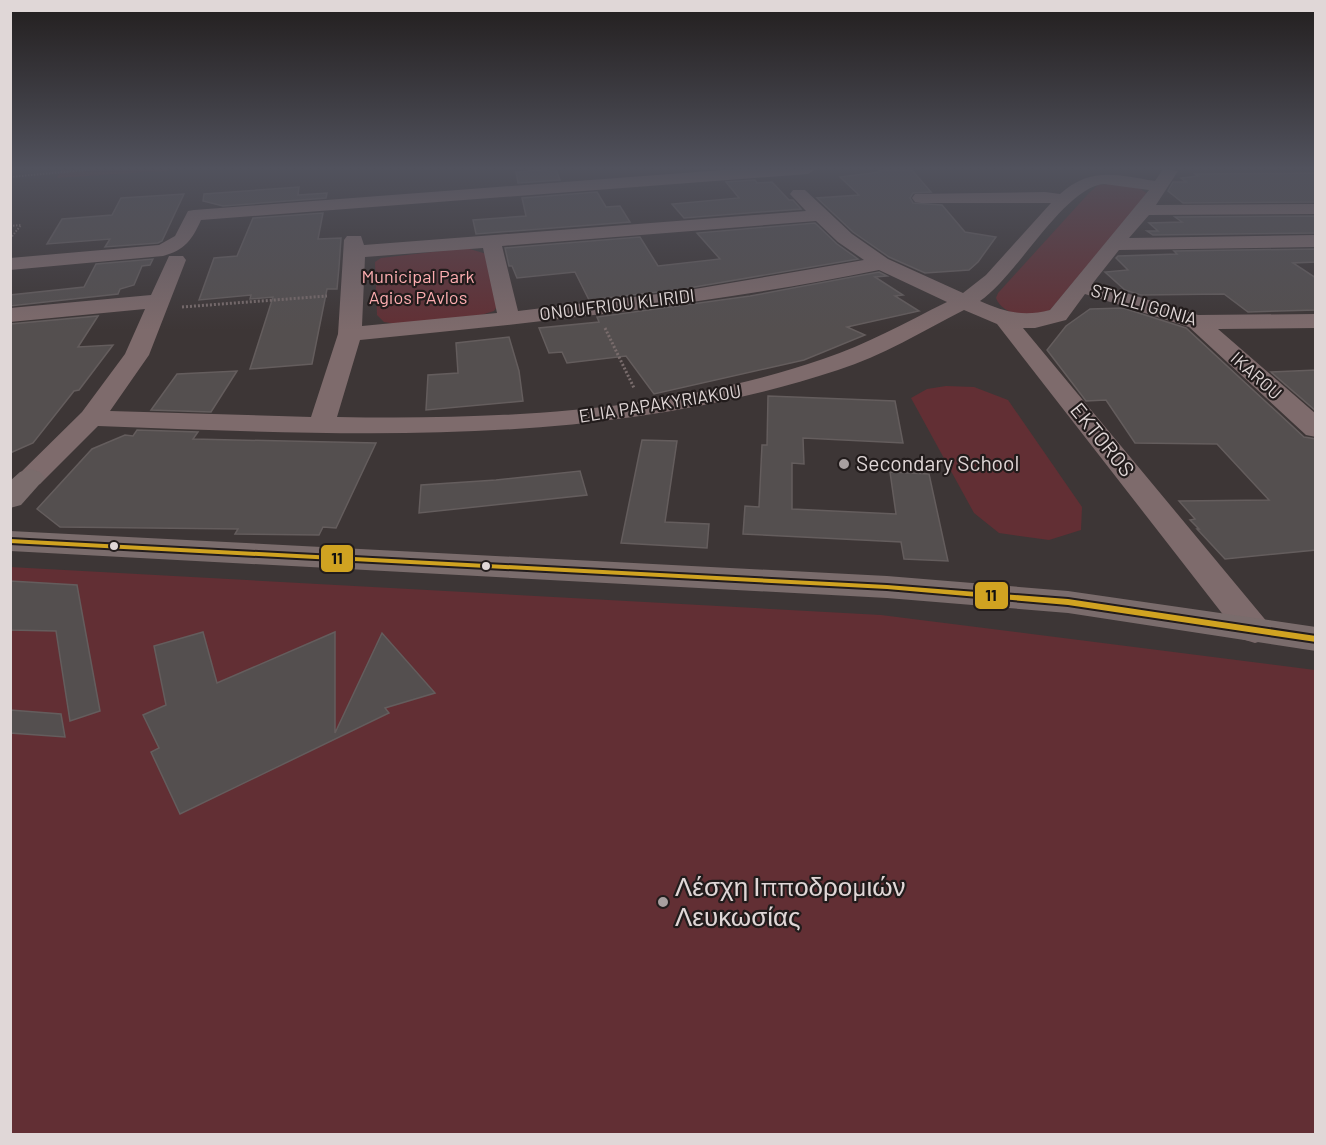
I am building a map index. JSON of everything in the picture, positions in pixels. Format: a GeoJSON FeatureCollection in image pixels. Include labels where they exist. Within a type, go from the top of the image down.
{"type":"FeatureCollection","features":[{"type":"Feature","properties":{"kind":"main road"},"geometry":{"type":"LineString","coordinates":[[10,541],[887,587],[1068,602],[1255,632],[1316,639]]}},
{"type":"Feature","properties":{"kind":"street"},"geometry":{"type":"LineString","coordinates":[[10,264],[156,252],[181,243],[191,222]]}},
{"type":"Feature","properties":{"kind":"street"},"geometry":{"type":"LineString","coordinates":[[321,426],[350,334],[354,222]]}},
{"type":"Feature","properties":{"kind":"street"},"geometry":{"type":"LineString","coordinates":[[354,241],[491,242],[728,222]]}},
{"type":"Feature","properties":{"kind":"street"},"geometry":{"type":"LineString","coordinates":[[827,222],[881,263],[1005,320],[1035,321],[1058,315],[1132,222]]}},
{"type":"Feature","properties":{"kind":"street","name":"ELIA PAPAKYRIAKOU"},"geometry":{"type":"LineString","coordinates":[[91,418],[321,426],[431,426],[562,419],[644,408],[744,390],[802,374],[875,348],[965,302],[1001,273],[1045,222]]}},
{"type":"Feature","properties":{"kind":"street"},"geometry":{"type":"LineString","coordinates":[[1113,244],[1316,241]]}},
{"type":"Feature","properties":{"kind":"street"},"geometry":{"type":"LineString","coordinates":[[491,242],[509,318]]}},
{"type":"Feature","properties":{"kind":"street"},"geometry":{"type":"LineString","coordinates":[[17,485],[91,418],[137,355],[176,260]]}},
{"type":"Feature","properties":{"kind":"street","name":"ONOUFRIOU KLIRIDI"},"geometry":{"type":"LineString","coordinates":[[350,334],[596,309],[806,279],[881,263]]}},
{"type":"Feature","properties":{"kind":"street","name":"STYLLI GONIA"},"geometry":{"type":"LineString","coordinates":[[1080,286],[1197,322],[1316,321]]}},
{"type":"Feature","properties":{"kind":"street"},"geometry":{"type":"LineString","coordinates":[[10,315],[159,305]]}},
{"type":"Feature","properties":{"kind":"street","name":"EKTOROS"},"geometry":{"type":"LineString","coordinates":[[1005,320],[1255,632]]}},
{"type":"Feature","properties":{"kind":"street","name":"IKAROU"},"geometry":{"type":"LineString","coordinates":[[1197,322],[1316,429]]}},
{"type":"Feature","properties":{"kind":"path"},"geometry":{"type":"LineString","coordinates":[[10,226],[21,225],[10,239]]}},
{"type":"Feature","properties":{"kind":"path"},"geometry":{"type":"LineString","coordinates":[[159,305],[352,294]]}},
{"type":"Feature","properties":{"kind":"path"},"geometry":{"type":"LineString","coordinates":[[596,309],[644,408]]}},
{"type":"Feature","properties":{"kind":"green space"},"geometry":{"type":"Polygon","coordinates":[[[1062,222],[1124,222],[1050,310],[1027,315],[1012,312],[1000,304],[996,298],[1062,222]]]}},
{"type":"Feature","properties":{"kind":"green space","name":"Municipal Park Agios PAvlos"},"geometry":{"type":"Polygon","coordinates":[[[466,248],[487,254],[498,305],[494,311],[481,315],[397,324],[384,322],[377,315],[375,262],[381,258],[466,248]]]}},
{"type":"Feature","properties":{"kind":"green space"},"geometry":{"type":"Polygon","coordinates":[[[946,386],[974,387],[1008,400],[1082,507],[1081,530],[1049,540],[999,533],[974,513],[911,398],[927,389],[946,386]]]}},
{"type":"Feature","properties":{"kind":"green space","name":"Λέσχη Ιπποδρομιών Λευκωσίας"},"geometry":{"type":"Polygon","coordinates":[[[10,567],[881,615],[1315,670],[1315,1134],[11,1134],[10,567]]]}},
{"type":"Feature","properties":{"kind":"building"},"geometry":{"type":"Polygon","coordinates":[[[60,222],[171,222],[162,241],[158,243],[105,247],[110,239],[47,244],[60,222]]]}},
{"type":"Feature","properties":{"kind":"building"},"geometry":{"type":"Polygon","coordinates":[[[251,222],[321,222],[318,239],[341,238],[337,289],[327,289],[312,364],[250,369],[273,297],[250,299],[251,295],[199,300],[214,258],[237,256],[251,222]]]}},
{"type":"Feature","properties":{"kind":"building"},"geometry":{"type":"Polygon","coordinates":[[[474,222],[624,222],[476,234],[474,222]]]}},
{"type":"Feature","properties":{"kind":"building"},"geometry":{"type":"Polygon","coordinates":[[[843,222],[957,222],[965,232],[996,237],[978,262],[969,270],[925,273],[889,257],[843,222]]]}},
{"type":"Feature","properties":{"kind":"building"},"geometry":{"type":"Polygon","coordinates":[[[1316,222],[1316,233],[1153,235],[1147,231],[1158,231],[1149,223],[1316,222]]]}},
{"type":"Feature","properties":{"kind":"building"},"geometry":{"type":"Polygon","coordinates":[[[815,223],[837,244],[858,259],[683,289],[589,300],[575,272],[517,278],[512,266],[509,266],[505,248],[640,237],[658,266],[720,259],[697,233],[815,223]]]}},
{"type":"Feature","properties":{"kind":"building"},"geometry":{"type":"Polygon","coordinates":[[[1316,249],[1316,262],[1293,263],[1316,278],[1316,310],[1248,312],[1224,294],[1141,295],[1125,290],[1105,272],[1128,270],[1116,258],[1118,256],[1177,254],[1174,251],[1316,249]]]}},
{"type":"Feature","properties":{"kind":"building"},"geometry":{"type":"Polygon","coordinates":[[[153,259],[150,265],[142,266],[134,285],[120,289],[118,294],[10,306],[10,295],[84,287],[96,264],[153,259]]]}},
{"type":"Feature","properties":{"kind":"building"},"geometry":{"type":"Polygon","coordinates":[[[879,272],[887,276],[875,277],[903,295],[895,296],[919,311],[847,327],[865,335],[804,360],[654,394],[626,356],[567,363],[562,352],[549,353],[539,328],[599,322],[597,317],[750,296],[879,272]]]}},
{"type":"Feature","properties":{"kind":"building"},"geometry":{"type":"Polygon","coordinates":[[[1123,308],[1186,328],[1304,437],[1316,439],[1316,550],[1225,559],[1197,529],[1199,529],[1190,520],[1195,519],[1179,501],[1269,500],[1217,444],[1135,443],[1106,400],[1086,401],[1047,350],[1066,326],[1090,309],[1123,308]]]}},
{"type":"Feature","properties":{"kind":"building"},"geometry":{"type":"Polygon","coordinates":[[[98,316],[78,347],[113,345],[79,390],[74,391],[33,443],[10,453],[10,324],[98,316]]]}},
{"type":"Feature","properties":{"kind":"building"},"geometry":{"type":"Polygon","coordinates":[[[509,337],[519,371],[523,401],[426,410],[428,375],[458,373],[456,343],[509,337]]]}},
{"type":"Feature","properties":{"kind":"building"},"geometry":{"type":"Polygon","coordinates":[[[1316,370],[1316,411],[1271,372],[1316,370]]]}},
{"type":"Feature","properties":{"kind":"building"},"geometry":{"type":"Polygon","coordinates":[[[237,371],[211,412],[151,410],[177,374],[237,371]]]}},
{"type":"Feature","properties":{"kind":"building"},"geometry":{"type":"Polygon","coordinates":[[[768,396],[895,401],[903,443],[803,438],[804,464],[792,463],[792,509],[896,514],[890,472],[929,474],[948,561],[904,559],[901,542],[743,534],[745,506],[759,507],[762,445],[767,445],[768,396]]]}},
{"type":"Feature","properties":{"kind":"building"},"geometry":{"type":"Polygon","coordinates":[[[137,430],[198,432],[193,439],[376,443],[336,528],[323,527],[319,535],[235,534],[238,529],[60,527],[37,509],[92,449],[125,435],[133,436],[137,430]]]}},
{"type":"Feature","properties":{"kind":"building"},"geometry":{"type":"Polygon","coordinates":[[[642,440],[677,441],[665,522],[709,524],[707,548],[621,543],[642,440]]]}},
{"type":"Feature","properties":{"kind":"building"},"geometry":{"type":"Polygon","coordinates":[[[580,471],[587,495],[419,513],[421,485],[580,471]]]}},
{"type":"Feature","properties":{"kind":"building"},"geometry":{"type":"Polygon","coordinates":[[[10,581],[77,585],[100,711],[70,721],[56,631],[10,630],[10,581]]]}},
{"type":"Feature","properties":{"kind":"building"},"geometry":{"type":"Polygon","coordinates":[[[203,632],[217,683],[335,632],[335,733],[382,633],[435,693],[385,708],[389,713],[180,814],[151,752],[159,748],[143,715],[166,705],[154,646],[203,632]]]}},
{"type":"Feature","properties":{"kind":"building"},"geometry":{"type":"Polygon","coordinates":[[[10,710],[61,714],[65,737],[10,733],[10,710]]]}},
{"type":"Feature","properties":{"kind":"transit line","name":"11"},"geometry":{"type":"LineString","coordinates":[[10,541],[887,587],[1068,602],[1316,639]]}},
{"type":"Feature","properties":{"kind":"place","name":"Secondary School"},"geometry":{"type":"Point","coordinates":[844,464]}},
{"type":"Feature","properties":{"kind":"place","name":"Λέσχη Ιπποδρομιών Λευκωσίας"},"geometry":{"type":"Point","coordinates":[663,902]}}]}
